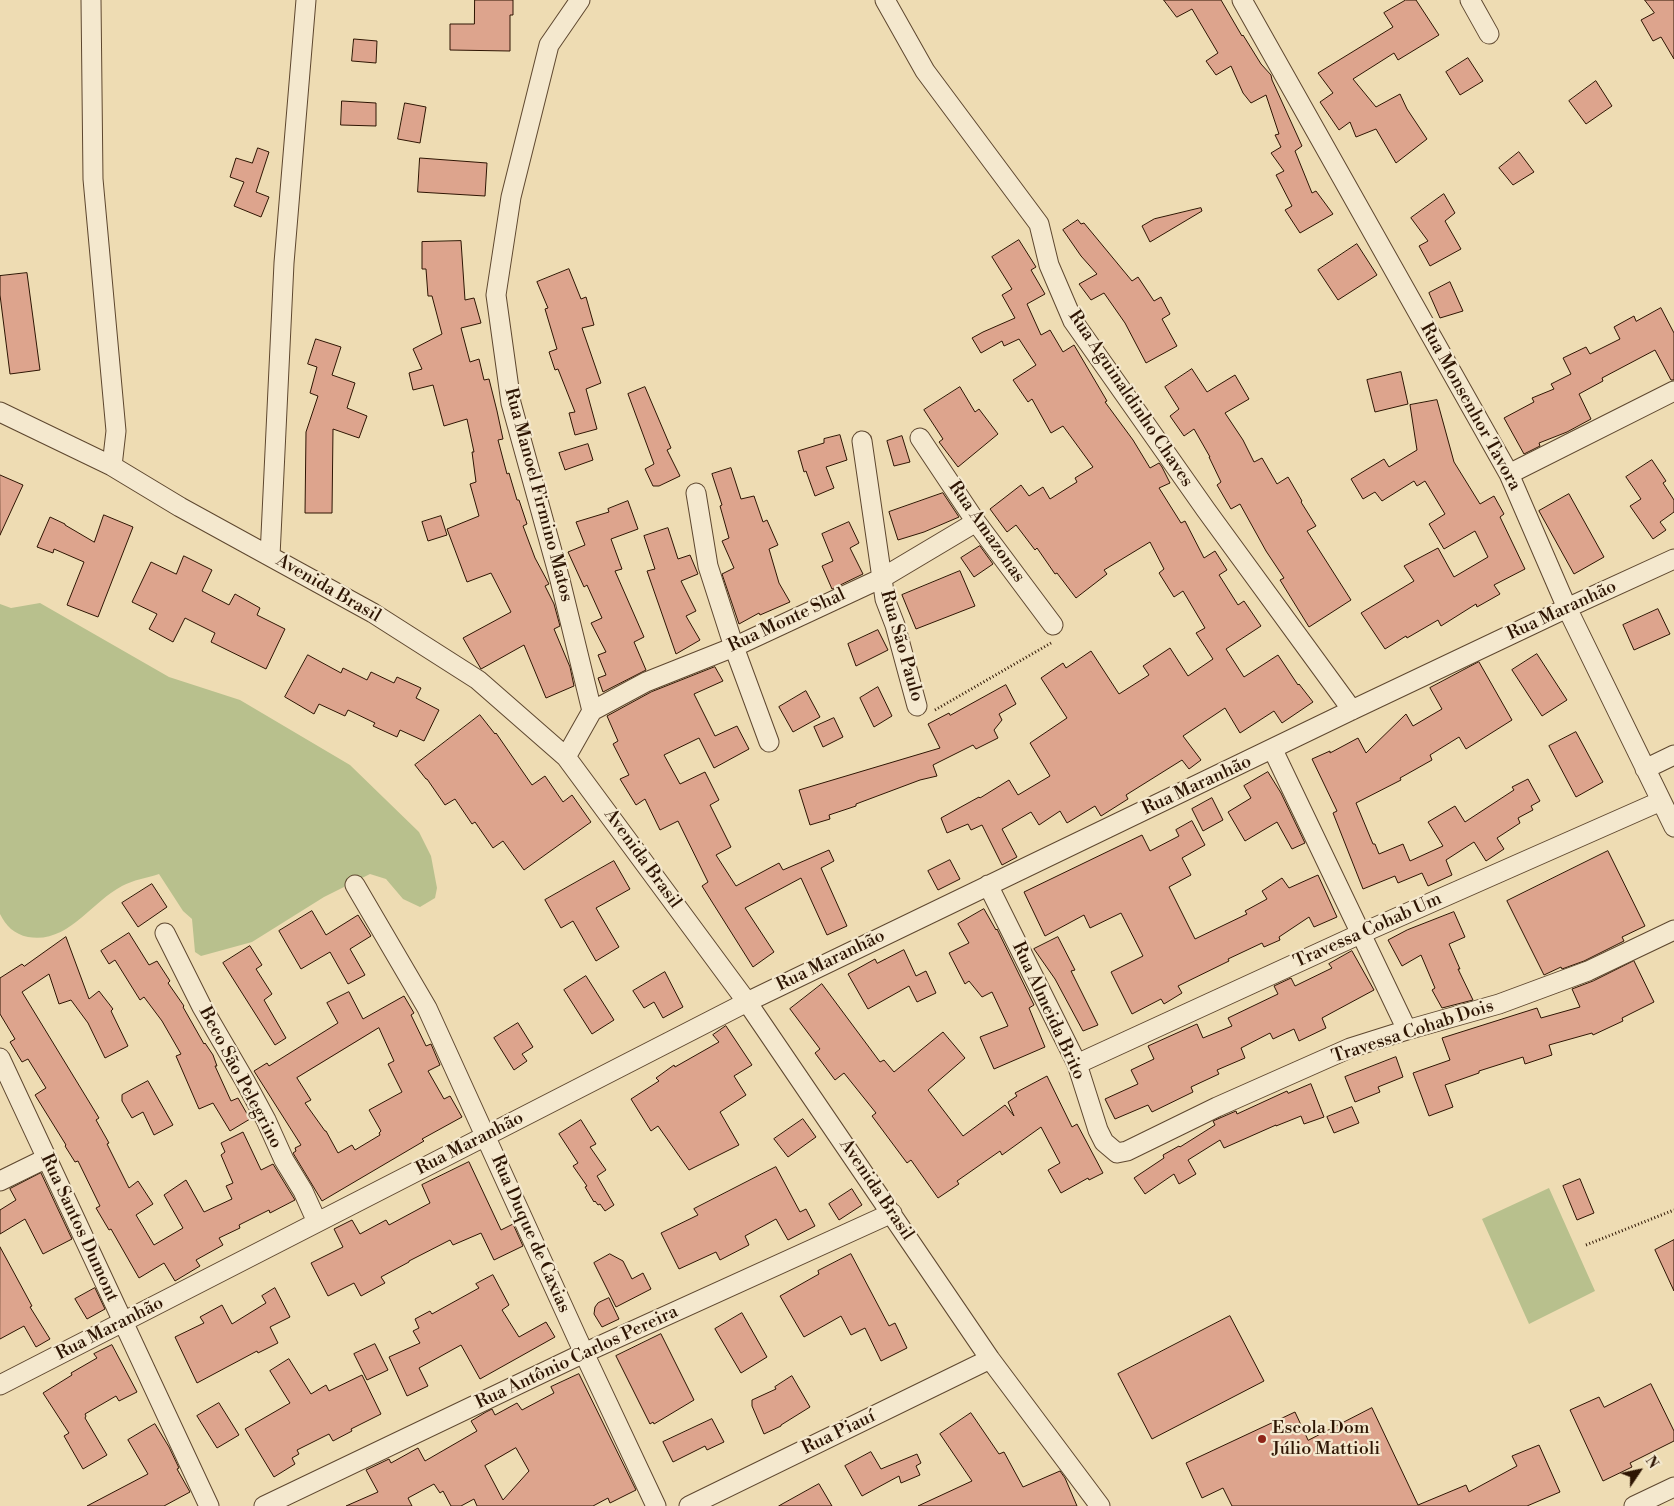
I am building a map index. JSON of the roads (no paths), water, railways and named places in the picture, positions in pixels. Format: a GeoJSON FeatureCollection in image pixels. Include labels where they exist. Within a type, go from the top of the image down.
{"type":"FeatureCollection","features":[{"type":"Feature","properties":{"kind":"street"},"geometry":{"type":"LineString","coordinates":[[90,0],[93,179],[116,431],[112,466]]}},
{"type":"Feature","properties":{"kind":"street"},"geometry":{"type":"LineString","coordinates":[[270,556],[284,262],[306,0]]}},
{"type":"Feature","properties":{"kind":"street","name":"Rua Manoel Firmino Matos"},"geometry":{"type":"LineString","coordinates":[[580,0],[549,45],[511,197],[496,295],[511,403],[560,580],[592,711]]}},
{"type":"Feature","properties":{"kind":"street","name":"Rua Aguinaldinho Chaves"},"geometry":{"type":"LineString","coordinates":[[885,0],[926,71],[1038,224],[1049,265],[1073,321],[1201,503],[1352,710]]}},
{"type":"Feature","properties":{"kind":"street","name":"Rua Monsenhor Tavora"},"geometry":{"type":"LineString","coordinates":[[1242,0],[1509,474],[1567,608],[1674,827]]}},
{"type":"Feature","properties":{"kind":"street"},"geometry":{"type":"LineString","coordinates":[[1470,0],[1489,34]]}},
{"type":"Feature","properties":{"kind":"street"},"geometry":{"type":"LineString","coordinates":[[1509,474],[1674,391]]}},
{"type":"Feature","properties":{"kind":"street","name":"Avenida Brasil"},"geometry":{"type":"LineString","coordinates":[[0,412],[112,466],[180,507],[373,613],[478,680],[566,757],[746,1002],[990,1359],[1100,1506]]}},
{"type":"Feature","properties":{"kind":"street","name":"Rua Amazonas"},"geometry":{"type":"LineString","coordinates":[[920,438],[976,522],[1053,625]]}},
{"type":"Feature","properties":{"kind":"street","name":"Rua São Paulo"},"geometry":{"type":"LineString","coordinates":[[862,441],[885,599],[895,625],[918,706]]}},
{"type":"Feature","properties":{"kind":"street"},"geometry":{"type":"LineString","coordinates":[[696,493],[708,566],[734,647],[769,742]]}},
{"type":"Feature","properties":{"kind":"street","name":"Rua Monte Shal"},"geometry":{"type":"LineString","coordinates":[[592,711],[646,682],[734,647],[882,578],[976,522]]}},
{"type":"Feature","properties":{"kind":"street","name":"Rua Maranhão"},"geometry":{"type":"LineString","coordinates":[[0,1385],[746,1002],[1352,710],[1674,559]]}},
{"type":"Feature","properties":{"kind":"street"},"geometry":{"type":"LineString","coordinates":[[566,757],[592,711]]}},
{"type":"Feature","properties":{"kind":"street"},"geometry":{"type":"LineString","coordinates":[[1272,750],[1407,1030]]}},
{"type":"Feature","properties":{"kind":"street"},"geometry":{"type":"LineString","coordinates":[[1645,769],[1674,755]]}},
{"type":"Feature","properties":{"kind":"street","name":"Travessa Cohab Um"},"geometry":{"type":"LineString","coordinates":[[1076,1064],[1360,934],[1661,801]]}},
{"type":"Feature","properties":{"kind":"street","name":"Rua Duque de Caxias"},"geometry":{"type":"LineString","coordinates":[[356,885],[428,1008],[584,1354],[656,1506]]}},
{"type":"Feature","properties":{"kind":"street","name":"Rua Almeida Brito"},"geometry":{"type":"LineString","coordinates":[[988,885],[1076,1064],[1098,1130],[1104,1142],[1117,1153],[1127,1151]]}},
{"type":"Feature","properties":{"kind":"street","name":"Travessa Cohab Dois"},"geometry":{"type":"LineString","coordinates":[[1127,1151],[1217,1107],[1350,1048],[1499,1004],[1588,971],[1674,930]]}},
{"type":"Feature","properties":{"kind":"street","name":"Beco São Pelegrino"},"geometry":{"type":"LineString","coordinates":[[165,932],[202,1007],[266,1120],[284,1160],[303,1191],[317,1222]]}},
{"type":"Feature","properties":{"kind":"street","name":"Rua Santos Dumont"},"geometry":{"type":"LineString","coordinates":[[0,1058],[209,1506]]}},
{"type":"Feature","properties":{"kind":"street"},"geometry":{"type":"LineString","coordinates":[[0,1181],[47,1158]]}},
{"type":"Feature","properties":{"kind":"street","name":"Rua Antônio Carlos Pereira"},"geometry":{"type":"LineString","coordinates":[[264,1506],[584,1354],[892,1213]]}},
{"type":"Feature","properties":{"kind":"street","name":"Rua Piauí"},"geometry":{"type":"LineString","coordinates":[[689,1506],[990,1359]]}},
{"type":"Feature","properties":{"kind":"street"},"geometry":{"type":"LineString","coordinates":[[1634,1506],[1674,1487]]}},
{"type":"Feature","properties":{"kind":"place","name":"Escola Dom Júlio Mattioli"},"geometry":{"type":"Point","coordinates":[1262,1439]}}]}
